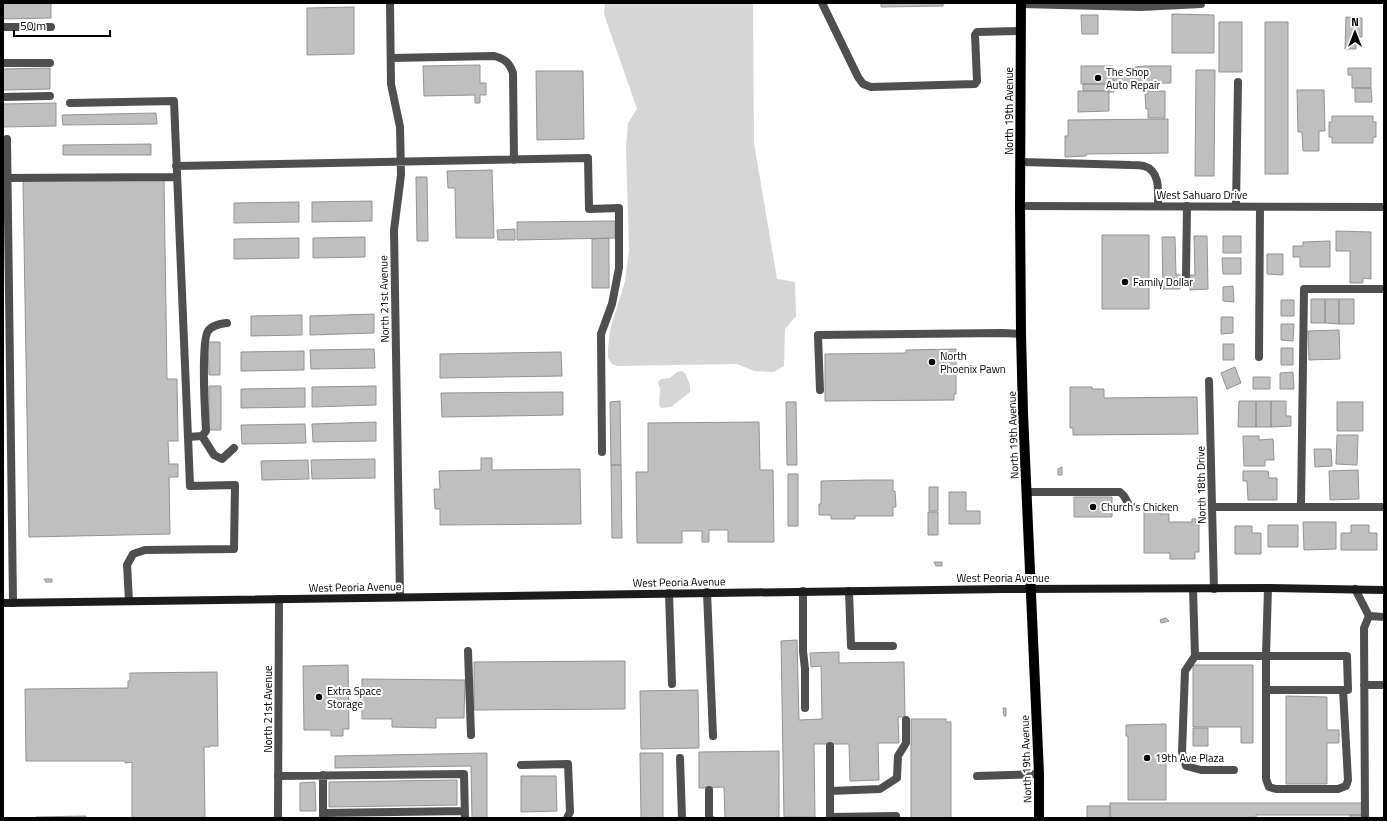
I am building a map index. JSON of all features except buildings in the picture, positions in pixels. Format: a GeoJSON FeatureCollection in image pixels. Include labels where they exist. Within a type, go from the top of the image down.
{"type":"FeatureCollection","features":[{"type":"Feature","properties":{"kind":"main road","name":"North 19th Avenue"},"geometry":{"type":"LineString","coordinates":[[1021,4],[1020,206],[1022,334],[1039,774],[1039,818]]}},
{"type":"Feature","properties":{"kind":"main road","name":"West Peoria Avenue"},"geometry":{"type":"LineString","coordinates":[[3,603],[400,596],[1032,588],[1268,588],[1384,590]]}},
{"type":"Feature","properties":{"kind":"street","name":"North 21st Avenue"},"geometry":{"type":"LineString","coordinates":[[390,3],[391,84],[400,127],[401,162],[401,174],[394,230],[400,596]]}},
{"type":"Feature","properties":{"kind":"street"},"geometry":{"type":"LineString","coordinates":[[822,3],[858,77],[863,84],[871,87],[975,84],[977,81],[975,35],[977,32],[1021,30]]}},
{"type":"Feature","properties":{"kind":"street"},"geometry":{"type":"LineString","coordinates":[[1021,4],[1141,7],[1201,4]]}},
{"type":"Feature","properties":{"kind":"street"},"geometry":{"type":"LineString","coordinates":[[3,27],[52,27]]}},
{"type":"Feature","properties":{"kind":"street"},"geometry":{"type":"LineString","coordinates":[[391,58],[494,56],[505,60],[511,66],[513,73],[514,160]]}},
{"type":"Feature","properties":{"kind":"street"},"geometry":{"type":"LineString","coordinates":[[3,63],[50,63]]}},
{"type":"Feature","properties":{"kind":"street"},"geometry":{"type":"LineString","coordinates":[[1236,206],[1238,82]]}},
{"type":"Feature","properties":{"kind":"street"},"geometry":{"type":"LineString","coordinates":[[3,97],[50,96]]}},
{"type":"Feature","properties":{"kind":"street"},"geometry":{"type":"LineString","coordinates":[[70,103],[174,100],[190,486],[235,485],[234,549],[145,550],[133,554],[127,566],[129,601]]}},
{"type":"Feature","properties":{"kind":"street"},"geometry":{"type":"LineString","coordinates":[[7,139],[5,178],[7,391],[13,603]]}},
{"type":"Feature","properties":{"kind":"street"},"geometry":{"type":"LineString","coordinates":[[176,166],[588,158],[589,209],[619,208],[619,268],[612,304],[601,334],[602,452]]}},
{"type":"Feature","properties":{"kind":"street"},"geometry":{"type":"LineString","coordinates":[[1021,162],[1145,166],[1151,170],[1156,177],[1158,186],[1158,206]]}},
{"type":"Feature","properties":{"kind":"street"},"geometry":{"type":"LineString","coordinates":[[5,178],[176,177]]}},
{"type":"Feature","properties":{"kind":"street","name":"West Sahuaro Drive"},"geometry":{"type":"LineString","coordinates":[[1020,206],[1384,207]]}},
{"type":"Feature","properties":{"kind":"street"},"geometry":{"type":"LineString","coordinates":[[1186,276],[1188,206]]}},
{"type":"Feature","properties":{"kind":"street"},"geometry":{"type":"LineString","coordinates":[[1259,357],[1260,207]]}},
{"type":"Feature","properties":{"kind":"street"},"geometry":{"type":"LineString","coordinates":[[1301,506],[1304,289],[1384,289]]}},
{"type":"Feature","properties":{"kind":"street"},"geometry":{"type":"LineString","coordinates":[[188,437],[202,436],[206,431],[204,369],[205,339],[207,332],[212,327],[227,323]]}},
{"type":"Feature","properties":{"kind":"street"},"geometry":{"type":"LineString","coordinates":[[820,390],[818,335],[1022,334]]}},
{"type":"Feature","properties":{"kind":"street","name":"North 18th Drive"},"geometry":{"type":"LineString","coordinates":[[1209,381],[1214,589]]}},
{"type":"Feature","properties":{"kind":"street"},"geometry":{"type":"LineString","coordinates":[[202,436],[214,455],[222,459],[234,448]]}},
{"type":"Feature","properties":{"kind":"street"},"geometry":{"type":"LineString","coordinates":[[1027,492],[1120,492],[1129,505]]}},
{"type":"Feature","properties":{"kind":"street"},"geometry":{"type":"LineString","coordinates":[[1212,507],[1384,507]]}},
{"type":"Feature","properties":{"kind":"street"},"geometry":{"type":"LineString","coordinates":[[1268,588],[1266,656],[1266,779],[1269,787],[1276,789],[1338,789],[1346,786],[1348,780],[1343,690]]}},
{"type":"Feature","properties":{"kind":"street"},"geometry":{"type":"LineString","coordinates":[[1193,589],[1195,656],[1185,671],[1182,752],[1186,766],[1201,770],[1234,770]]}},
{"type":"Feature","properties":{"kind":"street"},"geometry":{"type":"LineString","coordinates":[[1355,589],[1369,616]]}},
{"type":"Feature","properties":{"kind":"street"},"geometry":{"type":"LineString","coordinates":[[803,591],[805,708]]}},
{"type":"Feature","properties":{"kind":"street"},"geometry":{"type":"LineString","coordinates":[[849,591],[851,646],[893,646]]}},
{"type":"Feature","properties":{"kind":"street"},"geometry":{"type":"LineString","coordinates":[[707,592],[713,736]]}},
{"type":"Feature","properties":{"kind":"street"},"geometry":{"type":"LineString","coordinates":[[669,593],[672,684]]}},
{"type":"Feature","properties":{"kind":"street","name":"North 21st Avenue"},"geometry":{"type":"LineString","coordinates":[[278,818],[279,599]]}},
{"type":"Feature","properties":{"kind":"street"},"geometry":{"type":"LineString","coordinates":[[1369,616],[1384,617]]}},
{"type":"Feature","properties":{"kind":"street"},"geometry":{"type":"LineString","coordinates":[[1365,818],[1364,628],[1369,616]]}},
{"type":"Feature","properties":{"kind":"street"},"geometry":{"type":"LineString","coordinates":[[468,651],[471,735]]}},
{"type":"Feature","properties":{"kind":"street"},"geometry":{"type":"LineString","coordinates":[[1195,656],[1347,656],[1348,690],[1266,690]]}},
{"type":"Feature","properties":{"kind":"street"},"geometry":{"type":"LineString","coordinates":[[1364,685],[1384,685]]}},
{"type":"Feature","properties":{"kind":"street"},"geometry":{"type":"LineString","coordinates":[[830,791],[880,789],[897,778],[898,756],[906,743],[906,720]]}},
{"type":"Feature","properties":{"kind":"street"},"geometry":{"type":"LineString","coordinates":[[830,746],[830,817],[896,816]]}},
{"type":"Feature","properties":{"kind":"street"},"geometry":{"type":"LineString","coordinates":[[680,758],[682,818]]}},
{"type":"Feature","properties":{"kind":"street"},"geometry":{"type":"LineString","coordinates":[[521,765],[568,764],[570,812],[567,818]]}},
{"type":"Feature","properties":{"kind":"street"},"geometry":{"type":"LineString","coordinates":[[278,776],[323,775],[464,774],[465,815],[323,816],[323,775]]}},
{"type":"Feature","properties":{"kind":"street"},"geometry":{"type":"LineString","coordinates":[[977,776],[1039,774]]}},
{"type":"Feature","properties":{"kind":"street"},"geometry":{"type":"LineString","coordinates":[[709,790],[710,818]]}},
{"type":"Feature","properties":{"kind":"shaded area"},"geometry":{"type":"Polygon","coordinates":[[[605,3],[753,3],[754,143],[777,279],[795,282],[796,316],[785,329],[784,366],[774,372],[754,371],[737,364],[617,366],[612,364],[608,358],[610,330],[625,281],[629,250],[626,149],[628,123],[637,109],[604,14],[605,3]]]}},
{"type":"Feature","properties":{"kind":"shaded area"},"geometry":{"type":"Polygon","coordinates":[[[681,371],[685,373],[690,385],[690,392],[671,407],[661,408],[659,405],[660,389],[658,382],[661,379],[670,378],[677,372],[681,371]]]}},
{"type":"Feature","properties":{"kind":"place","name":"The Shop Auto Repair"},"geometry":{"type":"Point","coordinates":[1098,78]}},
{"type":"Feature","properties":{"kind":"place","name":"Family Dollar"},"geometry":{"type":"Point","coordinates":[1125,282]}},
{"type":"Feature","properties":{"kind":"place","name":"North Phoenix Pawn"},"geometry":{"type":"Point","coordinates":[932,362]}},
{"type":"Feature","properties":{"kind":"place","name":"Church's Chicken"},"geometry":{"type":"Point","coordinates":[1093,507]}},
{"type":"Feature","properties":{"kind":"place","name":"Extra Space Storage"},"geometry":{"type":"Point","coordinates":[319,697]}},
{"type":"Feature","properties":{"kind":"place","name":"19th Ave Plaza"},"geometry":{"type":"Point","coordinates":[1147,758]}}]}
